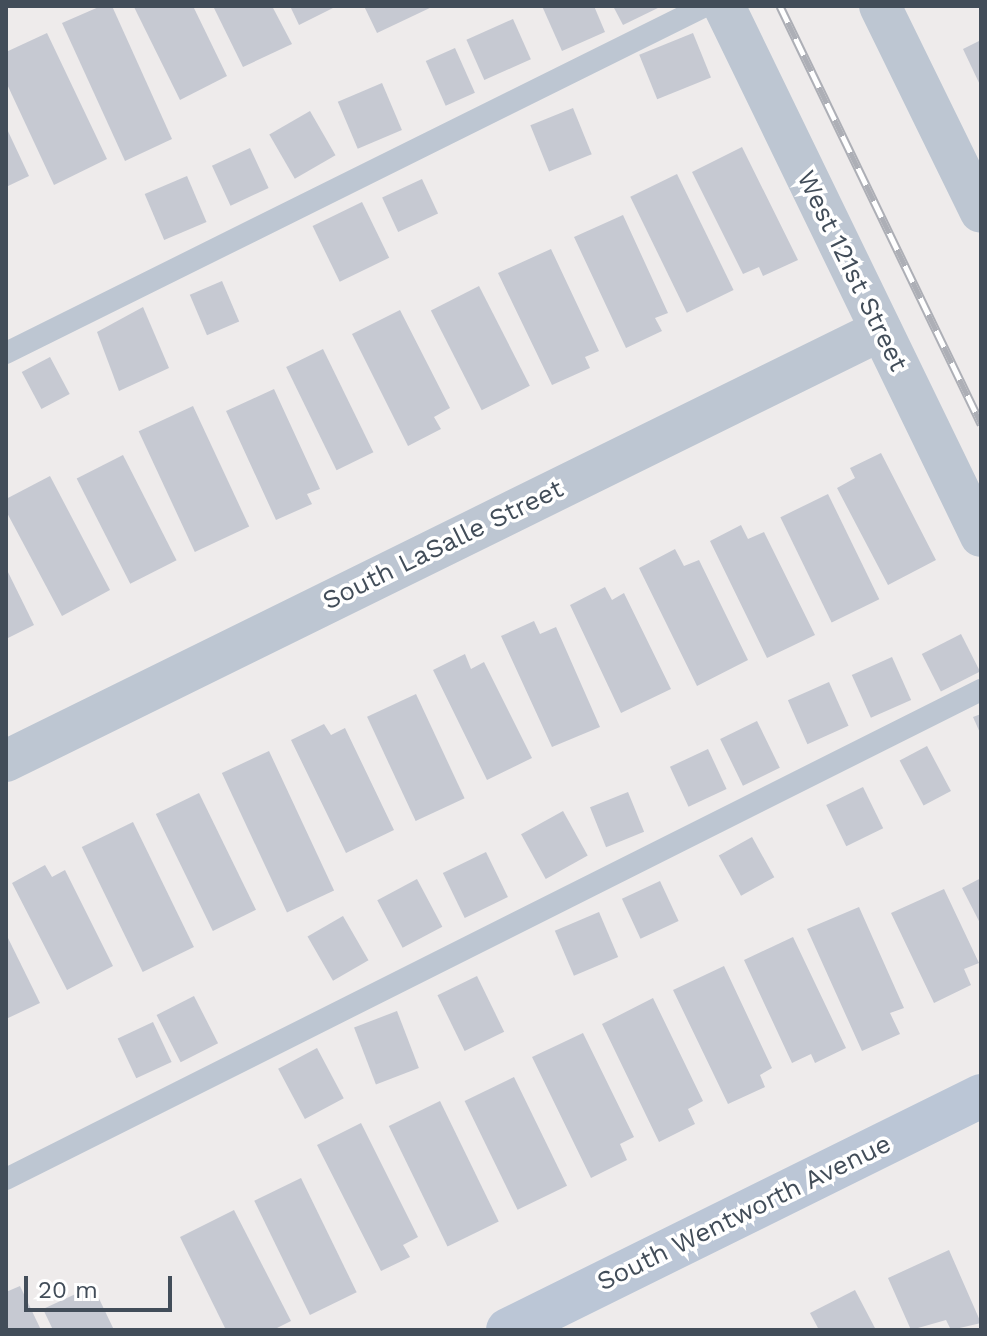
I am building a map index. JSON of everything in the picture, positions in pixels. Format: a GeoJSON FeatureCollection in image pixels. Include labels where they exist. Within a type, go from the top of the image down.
{"type":"FeatureCollection","features":[{"type":"Feature","properties":{"kind":"street","name":"West 121st Street"},"geometry":{"type":"LineString","coordinates":[[724,6],[981,536]]}},
{"type":"Feature","properties":{"kind":"street"},"geometry":{"type":"LineString","coordinates":[[880,6],[981,212]]}},
{"type":"Feature","properties":{"kind":"street","name":"South LaSalle Street"},"geometry":{"type":"LineString","coordinates":[[6,761],[881,330]]}},
{"type":"Feature","properties":{"kind":"street","name":"South Wentworth Avenue"},"geometry":{"type":"LineString","coordinates":[[508,1330],[981,1096]]}},
{"type":"Feature","properties":{"kind":"lane"},"geometry":{"type":"LineString","coordinates":[[6,353],[705,6]]}},
{"type":"Feature","properties":{"kind":"lane"},"geometry":{"type":"LineString","coordinates":[[6,1179],[981,690]]}},
{"type":"Feature","properties":{"kind":"building"},"geometry":{"type":"Polygon","coordinates":[[[101,6],[112,6],[172,139],[125,161],[62,23],[101,6]]]}},
{"type":"Feature","properties":{"kind":"building"},"geometry":{"type":"Polygon","coordinates":[[[193,6],[227,76],[180,100],[134,7],[193,6]]]}},
{"type":"Feature","properties":{"kind":"building"},"geometry":{"type":"Polygon","coordinates":[[[213,6],[272,6],[292,44],[243,67],[213,6]]]}},
{"type":"Feature","properties":{"kind":"building"},"geometry":{"type":"Polygon","coordinates":[[[290,6],[337,6],[299,25],[290,6]]]}},
{"type":"Feature","properties":{"kind":"building"},"geometry":{"type":"Polygon","coordinates":[[[364,6],[434,6],[377,33],[364,6]]]}},
{"type":"Feature","properties":{"kind":"building"},"geometry":{"type":"Polygon","coordinates":[[[542,6],[594,6],[605,32],[562,51],[542,6]]]}},
{"type":"Feature","properties":{"kind":"building"},"geometry":{"type":"Polygon","coordinates":[[[613,6],[662,6],[623,25],[613,6]]]}},
{"type":"Feature","properties":{"kind":"building"},"geometry":{"type":"Polygon","coordinates":[[[513,19],[531,59],[484,80],[466,40],[513,19]]]}},
{"type":"Feature","properties":{"kind":"building"},"geometry":{"type":"Polygon","coordinates":[[[47,33],[107,159],[54,185],[6,82],[6,52],[47,33]]]}},
{"type":"Feature","properties":{"kind":"building"},"geometry":{"type":"Polygon","coordinates":[[[693,33],[711,78],[657,99],[639,55],[693,33]]]}},
{"type":"Feature","properties":{"kind":"building"},"geometry":{"type":"Polygon","coordinates":[[[981,40],[981,87],[963,49],[981,40]]]}},
{"type":"Feature","properties":{"kind":"building"},"geometry":{"type":"Polygon","coordinates":[[[455,48],[475,93],[446,106],[426,61],[455,48]]]}},
{"type":"Feature","properties":{"kind":"building"},"geometry":{"type":"Polygon","coordinates":[[[382,83],[402,130],[358,149],[338,102],[382,83]]]}},
{"type":"Feature","properties":{"kind":"building"},"geometry":{"type":"Polygon","coordinates":[[[573,108],[592,154],[549,172],[530,125],[573,108]]]}},
{"type":"Feature","properties":{"kind":"building"},"geometry":{"type":"Polygon","coordinates":[[[310,111],[336,155],[295,179],[269,134],[310,111]]]}},
{"type":"Feature","properties":{"kind":"building"},"geometry":{"type":"Polygon","coordinates":[[[6,127],[29,176],[6,187],[6,127]]]}},
{"type":"Feature","properties":{"kind":"building"},"geometry":{"type":"Polygon","coordinates":[[[742,147],[798,260],[763,276],[759,267],[743,274],[692,172],[742,147]]]}},
{"type":"Feature","properties":{"kind":"building"},"geometry":{"type":"Polygon","coordinates":[[[250,148],[269,188],[231,206],[212,166],[250,148]]]}},
{"type":"Feature","properties":{"kind":"building"},"geometry":{"type":"Polygon","coordinates":[[[677,174],[734,290],[687,313],[630,197],[677,174]]]}},
{"type":"Feature","properties":{"kind":"building"},"geometry":{"type":"Polygon","coordinates":[[[187,176],[207,222],[164,240],[145,194],[187,176]]]}},
{"type":"Feature","properties":{"kind":"building"},"geometry":{"type":"Polygon","coordinates":[[[422,179],[438,213],[398,232],[382,198],[422,179]]]}},
{"type":"Feature","properties":{"kind":"building"},"geometry":{"type":"Polygon","coordinates":[[[362,202],[389,258],[340,282],[313,226],[362,202]]]}},
{"type":"Feature","properties":{"kind":"building"},"geometry":{"type":"Polygon","coordinates":[[[623,215],[668,313],[655,318],[662,331],[626,348],[574,237],[623,215]]]}},
{"type":"Feature","properties":{"kind":"building"},"geometry":{"type":"Polygon","coordinates":[[[551,249],[599,351],[585,357],[590,368],[552,385],[498,273],[551,249]]]}},
{"type":"Feature","properties":{"kind":"building"},"geometry":{"type":"Polygon","coordinates":[[[222,281],[239,322],[207,335],[190,295],[222,281]]]}},
{"type":"Feature","properties":{"kind":"building"},"geometry":{"type":"Polygon","coordinates":[[[479,286],[530,386],[482,410],[431,311],[479,286]]]}},
{"type":"Feature","properties":{"kind":"building"},"geometry":{"type":"Polygon","coordinates":[[[143,307],[169,368],[119,391],[97,332],[143,307]]]}},
{"type":"Feature","properties":{"kind":"building"},"geometry":{"type":"Polygon","coordinates":[[[400,310],[450,408],[434,417],[441,429],[408,446],[352,334],[400,310]]]}},
{"type":"Feature","properties":{"kind":"building"},"geometry":{"type":"Polygon","coordinates":[[[323,349],[373,452],[337,470],[286,367],[323,349]]]}},
{"type":"Feature","properties":{"kind":"building"},"geometry":{"type":"Polygon","coordinates":[[[50,357],[70,394],[41,409],[22,372],[50,357]]]}},
{"type":"Feature","properties":{"kind":"building"},"geometry":{"type":"Polygon","coordinates":[[[274,389],[320,489],[307,494],[312,504],[276,520],[226,411],[274,389]]]}},
{"type":"Feature","properties":{"kind":"building"},"geometry":{"type":"Polygon","coordinates":[[[193,406],[249,527],[195,552],[139,431],[193,406]]]}},
{"type":"Feature","properties":{"kind":"building"},"geometry":{"type":"Polygon","coordinates":[[[881,453],[936,560],[888,585],[837,488],[855,478],[850,468],[881,453]]]}},
{"type":"Feature","properties":{"kind":"building"},"geometry":{"type":"Polygon","coordinates":[[[123,455],[177,560],[130,584],[77,479],[123,455]]]}},
{"type":"Feature","properties":{"kind":"building"},"geometry":{"type":"Polygon","coordinates":[[[50,476],[110,590],[62,616],[6,511],[6,499],[50,476]]]}},
{"type":"Feature","properties":{"kind":"building"},"geometry":{"type":"Polygon","coordinates":[[[828,494],[879,599],[832,622],[780,517],[828,494]]]}},
{"type":"Feature","properties":{"kind":"building"},"geometry":{"type":"Polygon","coordinates":[[[741,525],[748,539],[764,532],[815,635],[767,658],[710,541],[741,525]]]}},
{"type":"Feature","properties":{"kind":"building"},"geometry":{"type":"Polygon","coordinates":[[[675,549],[684,566],[699,560],[748,660],[697,686],[639,568],[675,549]]]}},
{"type":"Feature","properties":{"kind":"building"},"geometry":{"type":"Polygon","coordinates":[[[6,568],[34,625],[8,638],[6,634],[6,568]]]}},
{"type":"Feature","properties":{"kind":"building"},"geometry":{"type":"Polygon","coordinates":[[[605,587],[612,600],[624,593],[671,689],[621,713],[570,605],[605,587]]]}},
{"type":"Feature","properties":{"kind":"building"},"geometry":{"type":"Polygon","coordinates":[[[534,621],[540,634],[556,627],[600,727],[552,747],[501,636],[534,621]]]}},
{"type":"Feature","properties":{"kind":"building"},"geometry":{"type":"Polygon","coordinates":[[[961,634],[980,671],[941,691],[922,654],[961,634]]]}},
{"type":"Feature","properties":{"kind":"building"},"geometry":{"type":"Polygon","coordinates":[[[465,654],[471,669],[484,662],[532,758],[487,780],[433,670],[465,654]]]}},
{"type":"Feature","properties":{"kind":"building"},"geometry":{"type":"Polygon","coordinates":[[[892,657],[911,700],[871,718],[852,675],[892,657]]]}},
{"type":"Feature","properties":{"kind":"building"},"geometry":{"type":"Polygon","coordinates":[[[829,682],[849,726],[807,744],[788,700],[829,682]]]}},
{"type":"Feature","properties":{"kind":"building"},"geometry":{"type":"Polygon","coordinates":[[[416,694],[465,798],[416,821],[367,717],[416,694]]]}},
{"type":"Feature","properties":{"kind":"building"},"geometry":{"type":"Polygon","coordinates":[[[981,714],[981,735],[973,717],[981,714]]]}},
{"type":"Feature","properties":{"kind":"building"},"geometry":{"type":"Polygon","coordinates":[[[757,721],[780,768],[743,786],[720,739],[757,721]]]}},
{"type":"Feature","properties":{"kind":"building"},"geometry":{"type":"Polygon","coordinates":[[[324,724],[331,735],[345,728],[394,830],[346,853],[291,740],[324,724]]]}},
{"type":"Feature","properties":{"kind":"building"},"geometry":{"type":"Polygon","coordinates":[[[927,746],[951,791],[924,806],[900,761],[927,746]]]}},
{"type":"Feature","properties":{"kind":"building"},"geometry":{"type":"Polygon","coordinates":[[[708,749],[727,789],[689,807],[670,767],[708,749]]]}},
{"type":"Feature","properties":{"kind":"building"},"geometry":{"type":"Polygon","coordinates":[[[269,751],[334,891],[287,913],[222,773],[269,751]]]}},
{"type":"Feature","properties":{"kind":"building"},"geometry":{"type":"Polygon","coordinates":[[[863,787],[883,828],[846,846],[826,805],[863,787]]]}},
{"type":"Feature","properties":{"kind":"building"},"geometry":{"type":"Polygon","coordinates":[[[628,792],[644,832],[606,847],[590,807],[628,792]]]}},
{"type":"Feature","properties":{"kind":"building"},"geometry":{"type":"Polygon","coordinates":[[[199,793],[256,910],[213,931],[156,814],[199,793]]]}},
{"type":"Feature","properties":{"kind":"building"},"geometry":{"type":"Polygon","coordinates":[[[563,811],[588,856],[546,879],[521,834],[563,811]]]}},
{"type":"Feature","properties":{"kind":"building"},"geometry":{"type":"Polygon","coordinates":[[[133,822],[194,947],[143,972],[82,847],[133,822]]]}},
{"type":"Feature","properties":{"kind":"building"},"geometry":{"type":"Polygon","coordinates":[[[752,837],[774,877],[741,896],[719,855],[752,837]]]}},
{"type":"Feature","properties":{"kind":"building"},"geometry":{"type":"Polygon","coordinates":[[[486,852],[508,897],[465,918],[443,873],[486,852]]]}},
{"type":"Feature","properties":{"kind":"building"},"geometry":{"type":"Polygon","coordinates":[[[45,865],[52,877],[65,870],[113,966],[67,990],[12,883],[45,865]]]}},
{"type":"Feature","properties":{"kind":"building"},"geometry":{"type":"Polygon","coordinates":[[[981,878],[981,925],[962,888],[981,878]]]}},
{"type":"Feature","properties":{"kind":"building"},"geometry":{"type":"Polygon","coordinates":[[[417,879],[442,927],[403,948],[377,900],[417,879]]]}},
{"type":"Feature","properties":{"kind":"building"},"geometry":{"type":"Polygon","coordinates":[[[660,881],[679,921],[641,939],[622,899],[660,881]]]}},
{"type":"Feature","properties":{"kind":"building"},"geometry":{"type":"Polygon","coordinates":[[[944,889],[979,963],[964,969],[971,985],[934,1003],[891,913],[944,889]]]}},
{"type":"Feature","properties":{"kind":"building"},"geometry":{"type":"Polygon","coordinates":[[[859,907],[904,1008],[890,1013],[900,1034],[862,1051],[807,929],[859,907]]]}},
{"type":"Feature","properties":{"kind":"building"},"geometry":{"type":"Polygon","coordinates":[[[599,912],[618,957],[574,976],[555,931],[599,912]]]}},
{"type":"Feature","properties":{"kind":"building"},"geometry":{"type":"Polygon","coordinates":[[[343,916],[368,960],[333,981],[307,936],[343,916]]]}},
{"type":"Feature","properties":{"kind":"building"},"geometry":{"type":"Polygon","coordinates":[[[6,934],[40,1003],[6,1019],[6,934]]]}},
{"type":"Feature","properties":{"kind":"building"},"geometry":{"type":"Polygon","coordinates":[[[793,937],[846,1048],[815,1063],[811,1054],[792,1063],[744,960],[793,937]]]}},
{"type":"Feature","properties":{"kind":"building"},"geometry":{"type":"Polygon","coordinates":[[[724,966],[772,1068],[760,1075],[765,1087],[728,1104],[673,990],[724,966]]]}},
{"type":"Feature","properties":{"kind":"building"},"geometry":{"type":"Polygon","coordinates":[[[477,976],[504,1032],[465,1051],[437,995],[477,976]]]}},
{"type":"Feature","properties":{"kind":"building"},"geometry":{"type":"Polygon","coordinates":[[[194,996],[218,1043],[181,1062],[157,1015],[194,996]]]}},
{"type":"Feature","properties":{"kind":"building"},"geometry":{"type":"Polygon","coordinates":[[[653,998],[703,1101],[688,1109],[695,1124],[659,1142],[602,1024],[653,998]]]}},
{"type":"Feature","properties":{"kind":"building"},"geometry":{"type":"Polygon","coordinates":[[[397,1011],[419,1068],[376,1084],[354,1027],[397,1011]]]}},
{"type":"Feature","properties":{"kind":"building"},"geometry":{"type":"Polygon","coordinates":[[[153,1022],[172,1062],[136,1078],[118,1038],[153,1022]]]}},
{"type":"Feature","properties":{"kind":"building"},"geometry":{"type":"Polygon","coordinates":[[[583,1033],[634,1137],[620,1144],[627,1160],[591,1178],[532,1057],[583,1033]]]}},
{"type":"Feature","properties":{"kind":"building"},"geometry":{"type":"Polygon","coordinates":[[[317,1048],[344,1098],[305,1119],[278,1069],[317,1048]]]}},
{"type":"Feature","properties":{"kind":"building"},"geometry":{"type":"Polygon","coordinates":[[[514,1077],[567,1186],[518,1210],[465,1101],[514,1077]]]}},
{"type":"Feature","properties":{"kind":"building"},"geometry":{"type":"Polygon","coordinates":[[[440,1101],[499,1221],[448,1246],[389,1126],[440,1101]]]}},
{"type":"Feature","properties":{"kind":"building"},"geometry":{"type":"Polygon","coordinates":[[[361,1123],[418,1237],[403,1245],[410,1257],[381,1271],[317,1145],[361,1123]]]}},
{"type":"Feature","properties":{"kind":"building"},"geometry":{"type":"Polygon","coordinates":[[[301,1178],[357,1292],[310,1315],[254,1201],[301,1178]]]}},
{"type":"Feature","properties":{"kind":"building"},"geometry":{"type":"Polygon","coordinates":[[[234,1210],[291,1321],[273,1330],[226,1330],[180,1237],[234,1210]]]}},
{"type":"Feature","properties":{"kind":"building"},"geometry":{"type":"Polygon","coordinates":[[[949,1250],[981,1323],[951,1330],[946,1320],[911,1330],[888,1278],[949,1250]]]}},
{"type":"Feature","properties":{"kind":"building"},"geometry":{"type":"Polygon","coordinates":[[[20,1286],[41,1330],[6,1330],[6,1292],[20,1286]]]}},
{"type":"Feature","properties":{"kind":"building"},"geometry":{"type":"Polygon","coordinates":[[[93,1286],[114,1330],[53,1330],[43,1309],[93,1286]]]}},
{"type":"Feature","properties":{"kind":"building"},"geometry":{"type":"Polygon","coordinates":[[[855,1290],[876,1330],[819,1330],[810,1313],[855,1290]]]}},
{"type":"Feature","properties":{"kind":"railway"},"geometry":{"type":"LineString","coordinates":[[780,6],[981,424]]}}]}
